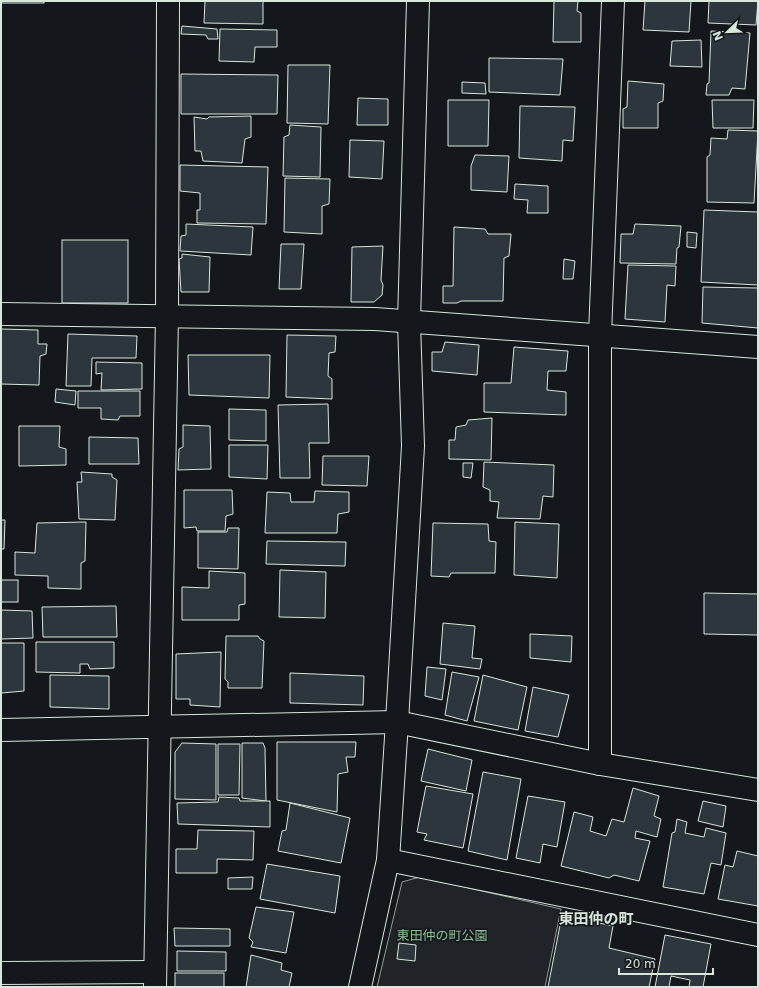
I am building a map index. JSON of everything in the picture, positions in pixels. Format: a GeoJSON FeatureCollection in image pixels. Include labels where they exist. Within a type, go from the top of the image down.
{"type":"FeatureCollection","features":[{"type":"Feature","properties":{"kind":"street"},"geometry":{"type":"LineString","coordinates":[[1,973],[155,980],[167,316],[168,1]]}},
{"type":"Feature","properties":{"kind":"street"},"geometry":{"type":"LineString","coordinates":[[360,987],[388,860],[397,722],[413,446],[409,322],[418,1]]}},
{"type":"Feature","properties":{"kind":"street"},"geometry":{"type":"LineString","coordinates":[[600,764],[600,335],[613,1]]}},
{"type":"Feature","properties":{"kind":"street"},"geometry":{"type":"LineString","coordinates":[[1,314],[375,319],[758,347]]}},
{"type":"Feature","properties":{"kind":"street"},"geometry":{"type":"LineString","coordinates":[[1,730],[397,722],[600,764],[758,790]]}},
{"type":"Feature","properties":{"kind":"street"},"geometry":{"type":"LineString","coordinates":[[388,860],[758,935]]}},
{"type":"Feature","properties":{"kind":"green space","name":"東田仲の町公園"},"geometry":{"type":"Polygon","coordinates":[[[420,877],[561,909],[545,987],[377,987],[402,882],[420,877]]]}},
{"type":"Feature","properties":{"kind":"building"},"geometry":{"type":"Polygon","coordinates":[[[1,1],[44,1],[44,3],[1,3],[1,1]]]}},
{"type":"Feature","properties":{"kind":"building"},"geometry":{"type":"Polygon","coordinates":[[[205,1],[263,1],[263,24],[204,23],[205,1]]]}},
{"type":"Feature","properties":{"kind":"building"},"geometry":{"type":"Polygon","coordinates":[[[554,1],[578,1],[577,11],[581,13],[581,42],[553,42],[554,1]]]}},
{"type":"Feature","properties":{"kind":"building"},"geometry":{"type":"Polygon","coordinates":[[[645,1],[691,1],[689,32],[643,30],[645,1]]]}},
{"type":"Feature","properties":{"kind":"building"},"geometry":{"type":"Polygon","coordinates":[[[709,1],[758,1],[756,25],[708,23],[709,1]]]}},
{"type":"Feature","properties":{"kind":"building"},"geometry":{"type":"Polygon","coordinates":[[[182,26],[217,29],[218,39],[208,39],[206,35],[181,34],[182,26]]]}},
{"type":"Feature","properties":{"kind":"building"},"geometry":{"type":"Polygon","coordinates":[[[220,29],[277,30],[277,47],[255,47],[254,62],[219,61],[220,29]]]}},
{"type":"Feature","properties":{"kind":"building"},"geometry":{"type":"Polygon","coordinates":[[[711,31],[750,33],[745,89],[732,88],[729,95],[706,95],[707,84],[709,83],[711,31]]]}},
{"type":"Feature","properties":{"kind":"building"},"geometry":{"type":"Polygon","coordinates":[[[701,40],[702,67],[670,66],[672,41],[701,40]]]}},
{"type":"Feature","properties":{"kind":"building"},"geometry":{"type":"Polygon","coordinates":[[[489,58],[563,59],[560,95],[489,92],[489,58]]]}},
{"type":"Feature","properties":{"kind":"building"},"geometry":{"type":"Polygon","coordinates":[[[288,65],[330,65],[328,124],[287,123],[288,65]]]}},
{"type":"Feature","properties":{"kind":"building"},"geometry":{"type":"Polygon","coordinates":[[[181,74],[278,75],[277,114],[181,114],[181,74]]]}},
{"type":"Feature","properties":{"kind":"building"},"geometry":{"type":"Polygon","coordinates":[[[628,81],[664,84],[663,101],[658,103],[658,128],[623,128],[623,109],[627,107],[628,81]]]}},
{"type":"Feature","properties":{"kind":"building"},"geometry":{"type":"Polygon","coordinates":[[[462,82],[485,83],[486,94],[462,93],[462,82]]]}},
{"type":"Feature","properties":{"kind":"building"},"geometry":{"type":"Polygon","coordinates":[[[358,98],[388,99],[388,125],[357,125],[358,98]]]}},
{"type":"Feature","properties":{"kind":"building"},"geometry":{"type":"Polygon","coordinates":[[[448,100],[489,100],[488,146],[448,146],[448,100]]]}},
{"type":"Feature","properties":{"kind":"building"},"geometry":{"type":"Polygon","coordinates":[[[712,100],[754,100],[753,128],[713,128],[712,100]]]}},
{"type":"Feature","properties":{"kind":"building"},"geometry":{"type":"Polygon","coordinates":[[[520,106],[575,107],[573,141],[563,140],[562,161],[519,158],[520,106]]]}},
{"type":"Feature","properties":{"kind":"building"},"geometry":{"type":"Polygon","coordinates":[[[251,116],[251,137],[245,139],[242,163],[203,161],[201,151],[195,151],[194,117],[207,119],[209,117],[251,116]]]}},
{"type":"Feature","properties":{"kind":"building"},"geometry":{"type":"Polygon","coordinates":[[[290,125],[321,127],[320,177],[283,176],[284,137],[289,135],[290,125]]]}},
{"type":"Feature","properties":{"kind":"building"},"geometry":{"type":"Polygon","coordinates":[[[728,130],[758,131],[754,203],[707,202],[707,157],[710,155],[711,138],[727,139],[728,130]]]}},
{"type":"Feature","properties":{"kind":"building"},"geometry":{"type":"Polygon","coordinates":[[[350,140],[384,141],[382,179],[349,177],[350,140]]]}},
{"type":"Feature","properties":{"kind":"building"},"geometry":{"type":"Polygon","coordinates":[[[475,155],[509,156],[507,192],[471,190],[471,166],[475,155]]]}},
{"type":"Feature","properties":{"kind":"building"},"geometry":{"type":"Polygon","coordinates":[[[180,165],[268,167],[266,224],[197,223],[197,210],[200,210],[200,193],[180,191],[180,165]]]}},
{"type":"Feature","properties":{"kind":"building"},"geometry":{"type":"Polygon","coordinates":[[[285,178],[330,179],[329,204],[322,206],[322,234],[284,232],[285,178]]]}},
{"type":"Feature","properties":{"kind":"building"},"geometry":{"type":"Polygon","coordinates":[[[515,184],[548,186],[548,213],[527,213],[528,200],[514,199],[515,184]]]}},
{"type":"Feature","properties":{"kind":"building"},"geometry":{"type":"Polygon","coordinates":[[[704,210],[758,212],[758,285],[701,282],[704,210]]]}},
{"type":"Feature","properties":{"kind":"building"},"geometry":{"type":"Polygon","coordinates":[[[186,224],[253,227],[251,255],[180,251],[181,236],[186,235],[186,224]]]}},
{"type":"Feature","properties":{"kind":"building"},"geometry":{"type":"Polygon","coordinates":[[[635,224],[681,226],[676,264],[620,263],[621,234],[633,234],[635,224]]]}},
{"type":"Feature","properties":{"kind":"building"},"geometry":{"type":"Polygon","coordinates":[[[454,227],[485,229],[488,234],[511,234],[509,256],[504,258],[503,301],[461,301],[457,303],[443,303],[443,286],[453,286],[454,227]]]}},
{"type":"Feature","properties":{"kind":"building"},"geometry":{"type":"Polygon","coordinates":[[[687,232],[697,233],[696,248],[687,247],[687,232]]]}},
{"type":"Feature","properties":{"kind":"building"},"geometry":{"type":"Polygon","coordinates":[[[62,240],[128,240],[128,303],[62,303],[62,240]]]}},
{"type":"Feature","properties":{"kind":"building"},"geometry":{"type":"Polygon","coordinates":[[[281,244],[304,244],[301,289],[279,289],[281,244]]]}},
{"type":"Feature","properties":{"kind":"building"},"geometry":{"type":"Polygon","coordinates":[[[383,246],[381,280],[383,285],[382,295],[374,302],[351,302],[352,247],[383,246]]]}},
{"type":"Feature","properties":{"kind":"building"},"geometry":{"type":"Polygon","coordinates":[[[182,254],[210,257],[209,292],[181,292],[179,259],[182,258],[182,254]]]}},
{"type":"Feature","properties":{"kind":"building"},"geometry":{"type":"Polygon","coordinates":[[[564,259],[575,261],[573,279],[563,279],[564,259]]]}},
{"type":"Feature","properties":{"kind":"building"},"geometry":{"type":"Polygon","coordinates":[[[628,265],[676,266],[675,286],[667,285],[665,322],[625,319],[628,265]]]}},
{"type":"Feature","properties":{"kind":"building"},"geometry":{"type":"Polygon","coordinates":[[[703,287],[758,288],[758,328],[702,323],[703,287]]]}},
{"type":"Feature","properties":{"kind":"building"},"geometry":{"type":"Polygon","coordinates":[[[1,329],[38,330],[38,344],[47,344],[46,354],[40,356],[39,385],[1,384],[1,329]]]}},
{"type":"Feature","properties":{"kind":"building"},"geometry":{"type":"Polygon","coordinates":[[[68,334],[137,336],[136,358],[92,358],[91,386],[66,386],[68,334]]]}},
{"type":"Feature","properties":{"kind":"building"},"geometry":{"type":"Polygon","coordinates":[[[287,335],[336,336],[335,352],[329,353],[328,376],[332,379],[332,399],[286,397],[287,335]]]}},
{"type":"Feature","properties":{"kind":"building"},"geometry":{"type":"Polygon","coordinates":[[[445,342],[479,345],[477,375],[432,371],[432,352],[442,352],[445,342]]]}},
{"type":"Feature","properties":{"kind":"building"},"geometry":{"type":"Polygon","coordinates":[[[514,347],[568,351],[566,371],[548,371],[547,390],[566,392],[566,415],[484,412],[484,383],[511,383],[514,347]]]}},
{"type":"Feature","properties":{"kind":"building"},"geometry":{"type":"Polygon","coordinates":[[[188,355],[270,355],[269,398],[189,395],[188,355]]]}},
{"type":"Feature","properties":{"kind":"building"},"geometry":{"type":"Polygon","coordinates":[[[96,362],[142,363],[142,389],[101,390],[102,373],[96,374],[96,362]]]}},
{"type":"Feature","properties":{"kind":"building"},"geometry":{"type":"Polygon","coordinates":[[[56,389],[76,391],[75,405],[55,402],[56,389]]]}},
{"type":"Feature","properties":{"kind":"building"},"geometry":{"type":"Polygon","coordinates":[[[78,391],[140,391],[140,416],[120,416],[118,420],[101,419],[101,408],[78,408],[78,391]]]}},
{"type":"Feature","properties":{"kind":"building"},"geometry":{"type":"Polygon","coordinates":[[[328,404],[329,443],[309,443],[310,478],[280,478],[278,405],[328,404]]]}},
{"type":"Feature","properties":{"kind":"building"},"geometry":{"type":"Polygon","coordinates":[[[229,409],[266,410],[266,441],[229,440],[229,409]]]}},
{"type":"Feature","properties":{"kind":"building"},"geometry":{"type":"Polygon","coordinates":[[[492,418],[491,460],[449,459],[449,440],[455,440],[456,427],[466,425],[468,420],[492,418]]]}},
{"type":"Feature","properties":{"kind":"building"},"geometry":{"type":"Polygon","coordinates":[[[183,425],[210,426],[211,469],[178,470],[179,449],[183,447],[183,425]]]}},
{"type":"Feature","properties":{"kind":"building"},"geometry":{"type":"Polygon","coordinates":[[[19,426],[60,426],[59,447],[66,449],[66,465],[19,466],[19,426]]]}},
{"type":"Feature","properties":{"kind":"building"},"geometry":{"type":"Polygon","coordinates":[[[89,437],[138,438],[139,464],[89,464],[89,437]]]}},
{"type":"Feature","properties":{"kind":"building"},"geometry":{"type":"Polygon","coordinates":[[[229,445],[268,445],[267,479],[229,477],[229,445]]]}},
{"type":"Feature","properties":{"kind":"building"},"geometry":{"type":"Polygon","coordinates":[[[323,456],[369,456],[367,486],[322,485],[323,456]]]}},
{"type":"Feature","properties":{"kind":"building"},"geometry":{"type":"Polygon","coordinates":[[[484,462],[554,465],[553,497],[543,496],[540,519],[497,518],[499,502],[490,501],[490,490],[483,487],[484,462]]]}},
{"type":"Feature","properties":{"kind":"building"},"geometry":{"type":"Polygon","coordinates":[[[463,463],[473,463],[471,478],[463,477],[463,463]]]}},
{"type":"Feature","properties":{"kind":"building"},"geometry":{"type":"Polygon","coordinates":[[[81,472],[112,474],[112,477],[117,480],[115,520],[79,519],[77,482],[82,482],[81,472]]]}},
{"type":"Feature","properties":{"kind":"building"},"geometry":{"type":"Polygon","coordinates":[[[184,490],[232,490],[233,514],[226,516],[225,531],[197,531],[196,527],[184,528],[184,490]]]}},
{"type":"Feature","properties":{"kind":"building"},"geometry":{"type":"Polygon","coordinates":[[[315,491],[349,492],[349,512],[338,514],[337,533],[265,533],[267,492],[290,493],[291,502],[314,502],[315,491]]]}},
{"type":"Feature","properties":{"kind":"building"},"geometry":{"type":"Polygon","coordinates":[[[1,520],[5,520],[4,549],[1,549],[1,520]]]}},
{"type":"Feature","properties":{"kind":"building"},"geometry":{"type":"Polygon","coordinates":[[[86,522],[85,561],[81,563],[81,589],[48,588],[48,576],[15,575],[15,552],[35,553],[37,523],[86,522]]]}},
{"type":"Feature","properties":{"kind":"building"},"geometry":{"type":"Polygon","coordinates":[[[515,522],[559,524],[557,578],[514,575],[515,522]]]}},
{"type":"Feature","properties":{"kind":"building"},"geometry":{"type":"Polygon","coordinates":[[[433,523],[488,524],[489,541],[496,542],[495,573],[451,573],[449,577],[431,576],[433,523]]]}},
{"type":"Feature","properties":{"kind":"building"},"geometry":{"type":"Polygon","coordinates":[[[228,528],[239,528],[238,569],[198,568],[198,532],[227,532],[228,528]]]}},
{"type":"Feature","properties":{"kind":"building"},"geometry":{"type":"Polygon","coordinates":[[[267,541],[346,542],[345,566],[266,564],[267,541]]]}},
{"type":"Feature","properties":{"kind":"building"},"geometry":{"type":"Polygon","coordinates":[[[280,570],[326,572],[325,618],[279,617],[280,570]]]}},
{"type":"Feature","properties":{"kind":"building"},"geometry":{"type":"Polygon","coordinates":[[[209,571],[245,573],[245,604],[239,605],[239,620],[182,620],[182,587],[209,588],[209,571]]]}},
{"type":"Feature","properties":{"kind":"building"},"geometry":{"type":"Polygon","coordinates":[[[1,580],[18,580],[18,602],[1,602],[1,580]]]}},
{"type":"Feature","properties":{"kind":"building"},"geometry":{"type":"Polygon","coordinates":[[[704,593],[758,594],[758,635],[704,634],[704,593]]]}},
{"type":"Feature","properties":{"kind":"building"},"geometry":{"type":"Polygon","coordinates":[[[116,606],[117,637],[43,637],[42,607],[116,606]]]}},
{"type":"Feature","properties":{"kind":"building"},"geometry":{"type":"Polygon","coordinates":[[[1,610],[32,611],[33,638],[1,639],[1,610]]]}},
{"type":"Feature","properties":{"kind":"building"},"geometry":{"type":"Polygon","coordinates":[[[443,623],[475,626],[472,658],[482,659],[480,669],[440,664],[443,623]]]}},
{"type":"Feature","properties":{"kind":"building"},"geometry":{"type":"Polygon","coordinates":[[[530,634],[572,636],[571,662],[530,658],[530,634]]]}},
{"type":"Feature","properties":{"kind":"building"},"geometry":{"type":"Polygon","coordinates":[[[226,636],[258,636],[264,641],[262,688],[228,688],[228,682],[225,679],[226,636]]]}},
{"type":"Feature","properties":{"kind":"building"},"geometry":{"type":"Polygon","coordinates":[[[36,642],[114,642],[114,668],[90,669],[88,664],[80,664],[80,673],[36,672],[36,642]]]}},
{"type":"Feature","properties":{"kind":"building"},"geometry":{"type":"Polygon","coordinates":[[[1,643],[24,643],[24,691],[1,693],[1,643]]]}},
{"type":"Feature","properties":{"kind":"building"},"geometry":{"type":"Polygon","coordinates":[[[221,652],[220,707],[190,705],[190,699],[176,699],[176,654],[221,652]]]}},
{"type":"Feature","properties":{"kind":"building"},"geometry":{"type":"Polygon","coordinates":[[[427,667],[446,669],[442,700],[425,696],[427,667]]]}},
{"type":"Feature","properties":{"kind":"building"},"geometry":{"type":"Polygon","coordinates":[[[452,672],[479,677],[467,721],[445,715],[452,672]]]}},
{"type":"Feature","properties":{"kind":"building"},"geometry":{"type":"Polygon","coordinates":[[[290,673],[364,676],[363,705],[290,703],[290,673]]]}},
{"type":"Feature","properties":{"kind":"building"},"geometry":{"type":"Polygon","coordinates":[[[50,675],[109,676],[109,709],[50,707],[50,675]]]}},
{"type":"Feature","properties":{"kind":"building"},"geometry":{"type":"Polygon","coordinates":[[[483,675],[527,687],[518,730],[474,721],[483,675]]]}},
{"type":"Feature","properties":{"kind":"building"},"geometry":{"type":"Polygon","coordinates":[[[533,687],[569,695],[558,737],[525,731],[533,687]]]}},
{"type":"Feature","properties":{"kind":"building"},"geometry":{"type":"Polygon","coordinates":[[[277,742],[356,742],[355,757],[346,757],[348,772],[338,774],[337,812],[277,800],[277,742]]]}},
{"type":"Feature","properties":{"kind":"building"},"geometry":{"type":"Polygon","coordinates":[[[182,743],[216,744],[216,800],[175,799],[175,752],[182,743]]]}},
{"type":"Feature","properties":{"kind":"building"},"geometry":{"type":"Polygon","coordinates":[[[242,743],[263,743],[265,748],[266,801],[242,798],[242,743]]]}},
{"type":"Feature","properties":{"kind":"building"},"geometry":{"type":"Polygon","coordinates":[[[218,744],[240,744],[239,795],[218,795],[218,744]]]}},
{"type":"Feature","properties":{"kind":"building"},"geometry":{"type":"Polygon","coordinates":[[[428,749],[472,760],[466,791],[421,781],[428,749]]]}},
{"type":"Feature","properties":{"kind":"building"},"geometry":{"type":"Polygon","coordinates":[[[483,772],[521,779],[507,860],[468,851],[483,772]]]}},
{"type":"Feature","properties":{"kind":"building"},"geometry":{"type":"Polygon","coordinates":[[[426,786],[473,794],[463,848],[424,840],[427,834],[417,832],[426,786]]]}},
{"type":"Feature","properties":{"kind":"building"},"geometry":{"type":"Polygon","coordinates":[[[633,788],[659,796],[654,816],[661,819],[657,837],[636,831],[635,838],[650,841],[639,881],[614,875],[609,878],[561,866],[574,812],[593,817],[590,831],[606,836],[612,819],[624,822],[633,788]]]}},
{"type":"Feature","properties":{"kind":"building"},"geometry":{"type":"Polygon","coordinates":[[[528,796],[565,802],[557,847],[543,844],[540,863],[516,858],[528,796]]]}},
{"type":"Feature","properties":{"kind":"building"},"geometry":{"type":"Polygon","coordinates":[[[219,797],[239,798],[240,801],[270,801],[270,827],[178,824],[177,803],[218,802],[219,797]]]}},
{"type":"Feature","properties":{"kind":"building"},"geometry":{"type":"Polygon","coordinates":[[[703,801],[726,806],[723,827],[698,821],[703,801]]]}},
{"type":"Feature","properties":{"kind":"building"},"geometry":{"type":"Polygon","coordinates":[[[290,803],[350,818],[341,863],[278,851],[282,831],[286,830],[290,803]]]}},
{"type":"Feature","properties":{"kind":"building"},"geometry":{"type":"Polygon","coordinates":[[[677,819],[687,822],[685,833],[704,837],[706,828],[726,833],[721,865],[711,863],[704,894],[663,887],[672,833],[675,832],[677,819]]]}},
{"type":"Feature","properties":{"kind":"building"},"geometry":{"type":"Polygon","coordinates":[[[198,830],[254,831],[253,860],[217,859],[217,873],[176,873],[176,849],[197,849],[198,830]]]}},
{"type":"Feature","properties":{"kind":"building"},"geometry":{"type":"Polygon","coordinates":[[[737,851],[758,856],[758,906],[718,899],[725,865],[733,867],[737,851]]]}},
{"type":"Feature","properties":{"kind":"building"},"geometry":{"type":"Polygon","coordinates":[[[267,864],[340,876],[335,913],[260,899],[267,864]]]}},
{"type":"Feature","properties":{"kind":"building"},"geometry":{"type":"Polygon","coordinates":[[[253,877],[252,889],[228,889],[228,878],[253,877]]]}},
{"type":"Feature","properties":{"kind":"building"},"geometry":{"type":"Polygon","coordinates":[[[256,907],[294,912],[286,953],[251,947],[253,942],[249,938],[256,907]]]}},
{"type":"Feature","properties":{"kind":"building"},"geometry":{"type":"Polygon","coordinates":[[[562,915],[613,926],[609,948],[655,959],[649,987],[548,987],[562,915]]]}},
{"type":"Feature","properties":{"kind":"building"},"geometry":{"type":"Polygon","coordinates":[[[174,928],[230,929],[230,946],[175,946],[174,928]]]}},
{"type":"Feature","properties":{"kind":"building"},"geometry":{"type":"Polygon","coordinates":[[[665,935],[711,944],[703,987],[689,987],[690,980],[671,976],[669,987],[655,987],[665,935]]]}},
{"type":"Feature","properties":{"kind":"building"},"geometry":{"type":"Polygon","coordinates":[[[399,943],[416,945],[415,961],[397,959],[399,943]]]}},
{"type":"Feature","properties":{"kind":"building"},"geometry":{"type":"Polygon","coordinates":[[[177,951],[226,952],[226,971],[177,971],[177,951]]]}},
{"type":"Feature","properties":{"kind":"building"},"geometry":{"type":"Polygon","coordinates":[[[251,955],[282,963],[281,970],[292,973],[289,987],[246,987],[251,955]]]}},
{"type":"Feature","properties":{"kind":"building"},"geometry":{"type":"Polygon","coordinates":[[[175,973],[224,973],[224,987],[175,987],[175,973]]]}},
{"type":"Feature","properties":{"kind":"district","name":"東田仲の町"},"geometry":{"type":"Point","coordinates":[596,919]}}]}
